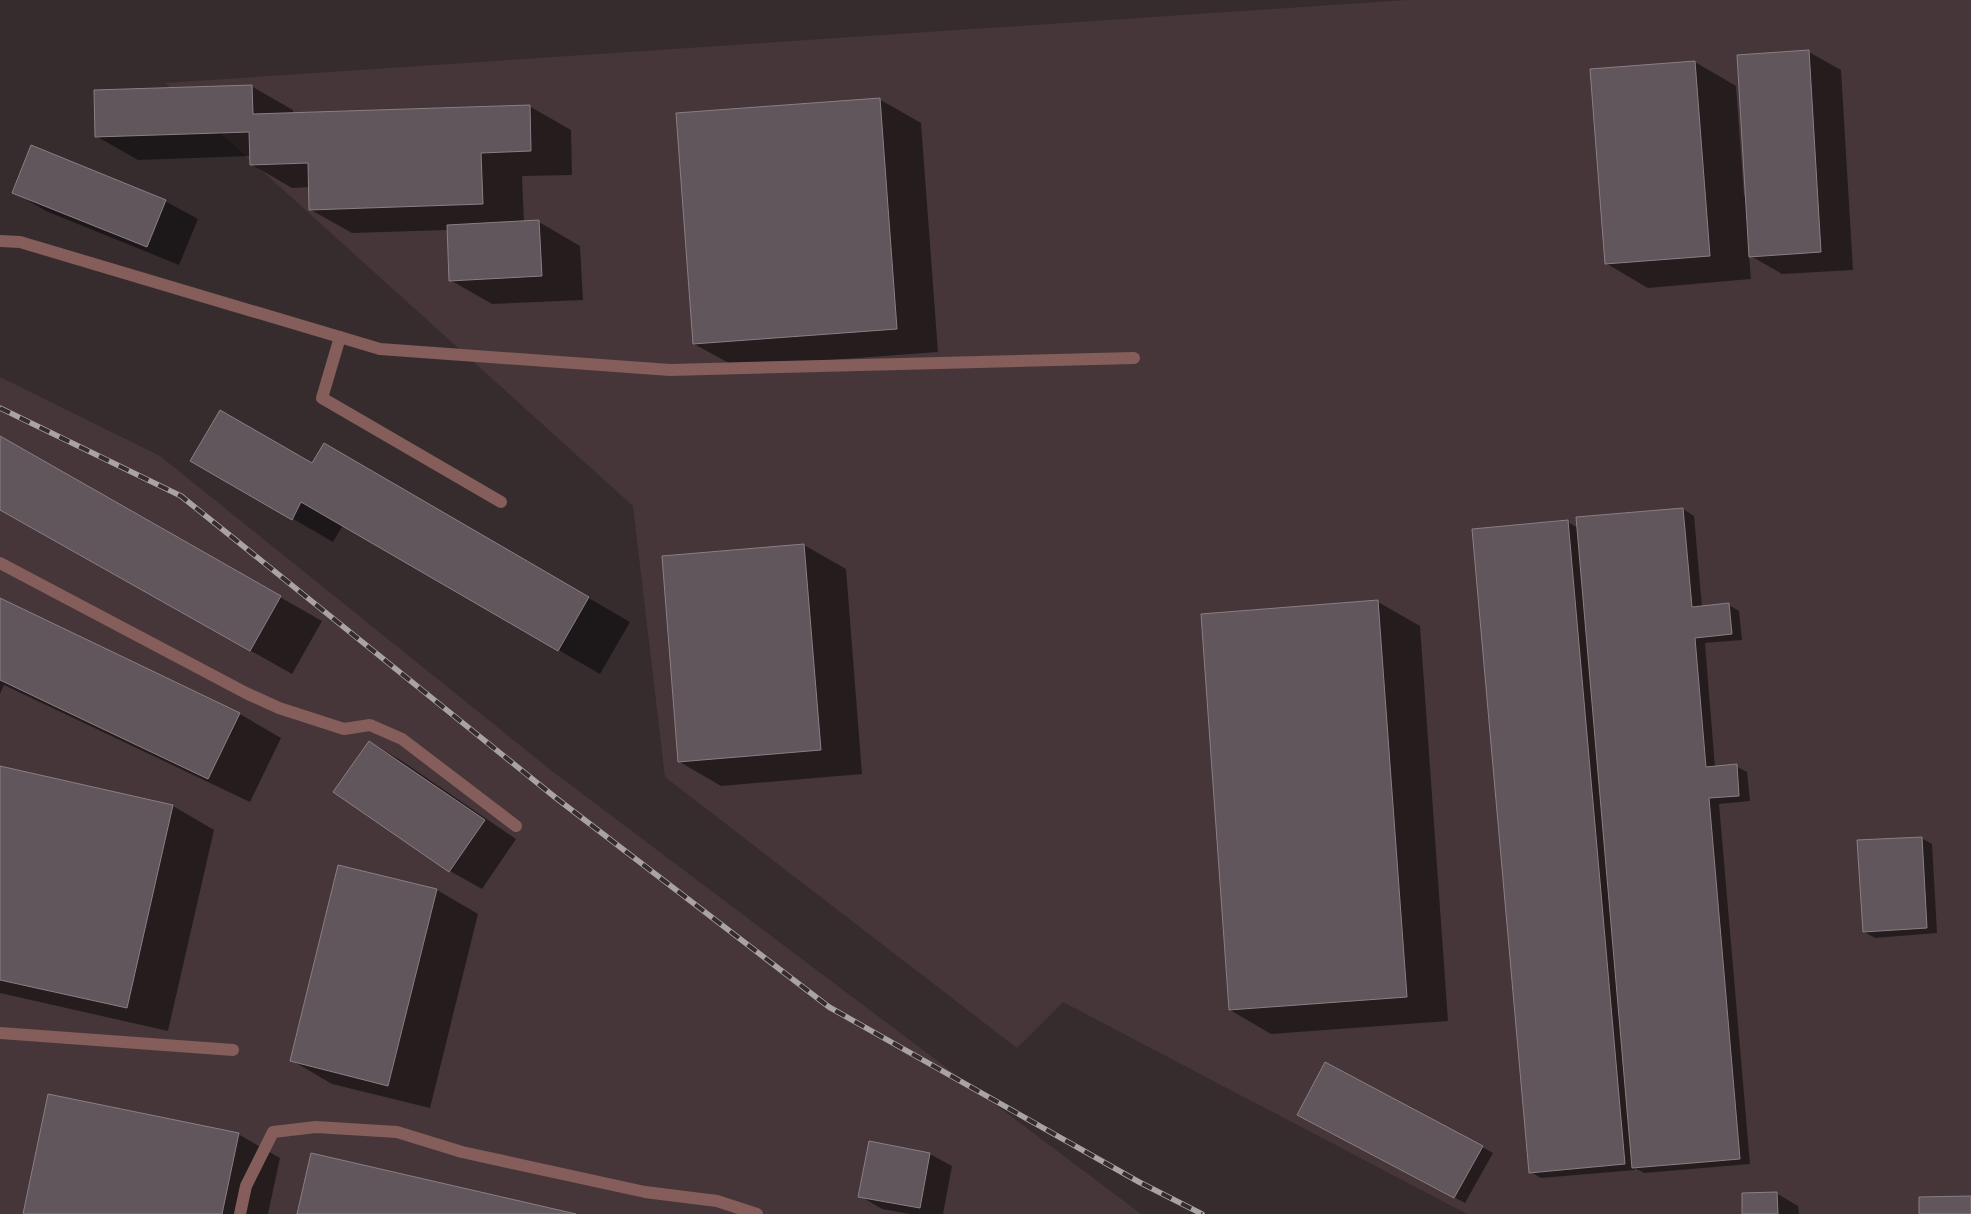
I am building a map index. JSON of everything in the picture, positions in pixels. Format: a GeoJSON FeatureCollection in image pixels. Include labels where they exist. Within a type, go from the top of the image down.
{"type":"FeatureCollection","features":[{"type":"Feature","properties":{"kind":"lane"},"geometry":{"type":"LineString","coordinates":[[0,241],[20,242],[380,349],[670,370],[1134,358]]}},
{"type":"Feature","properties":{"kind":"lane"},"geometry":{"type":"LineString","coordinates":[[340,337],[322,398],[500,502]]}},
{"type":"Feature","properties":{"kind":"lane"},"geometry":{"type":"LineString","coordinates":[[0,563],[246,693],[271,704],[344,729],[370,724],[402,739],[516,826]]}},
{"type":"Feature","properties":{"kind":"lane"},"geometry":{"type":"LineString","coordinates":[[0,1033],[233,1050]]}},
{"type":"Feature","properties":{"kind":"lane"},"geometry":{"type":"LineString","coordinates":[[240,1214],[246,1186],[273,1132],[316,1127],[397,1132],[462,1152],[645,1192],[717,1201],[757,1214]]}},
{"type":"Feature","properties":{"kind":"shaded area"},"geometry":{"type":"Polygon","coordinates":[[[1407,0],[1971,0],[1971,1214],[1467,1214],[1063,1002],[1017,1048],[665,777],[633,506],[165,83],[1407,0]]]}},
{"type":"Feature","properties":{"kind":"shaded area"},"geometry":{"type":"Polygon","coordinates":[[[0,377],[160,456],[552,771],[1141,1214],[0,1214],[0,377]]]}},
{"type":"Feature","properties":{"kind":"building"},"geometry":{"type":"Polygon","coordinates":[[[1809,50],[1821,252],[1749,257],[1737,55],[1809,50]]]}},
{"type":"Feature","properties":{"kind":"building"},"geometry":{"type":"Polygon","coordinates":[[[1695,61],[1710,256],[1605,264],[1590,69],[1695,61]]]}},
{"type":"Feature","properties":{"kind":"building"},"geometry":{"type":"Polygon","coordinates":[[[252,85],[253,114],[530,105],[531,151],[481,153],[483,204],[309,210],[308,163],[250,165],[249,132],[95,137],[94,90],[252,85]]]}},
{"type":"Feature","properties":{"kind":"building"},"geometry":{"type":"Polygon","coordinates":[[[880,98],[897,329],[693,344],[676,113],[880,98]]]}},
{"type":"Feature","properties":{"kind":"building"},"geometry":{"type":"Polygon","coordinates":[[[31,145],[166,200],[147,247],[12,193],[31,145]]]}},
{"type":"Feature","properties":{"kind":"building"},"geometry":{"type":"Polygon","coordinates":[[[539,220],[542,276],[449,281],[447,225],[539,220]]]}},
{"type":"Feature","properties":{"kind":"building"},"geometry":{"type":"Polygon","coordinates":[[[220,410],[312,463],[324,443],[589,597],[558,651],[301,502],[292,520],[190,461],[220,410]]]}},
{"type":"Feature","properties":{"kind":"building"},"geometry":{"type":"Polygon","coordinates":[[[0,436],[281,596],[250,651],[0,510],[0,436]]]}},
{"type":"Feature","properties":{"kind":"building"},"geometry":{"type":"Polygon","coordinates":[[[1683,508],[1692,607],[1729,603],[1732,634],[1695,638],[1706,767],[1737,764],[1739,796],[1709,798],[1740,1159],[1632,1168],[1576,517],[1683,508]]]}},
{"type":"Feature","properties":{"kind":"building"},"geometry":{"type":"Polygon","coordinates":[[[1568,520],[1625,1164],[1529,1173],[1472,529],[1568,520]]]}},
{"type":"Feature","properties":{"kind":"building"},"geometry":{"type":"Polygon","coordinates":[[[804,544],[821,750],[678,762],[662,556],[804,544]]]}},
{"type":"Feature","properties":{"kind":"building"},"geometry":{"type":"Polygon","coordinates":[[[0,598],[240,713],[208,779],[0,680],[0,598]]]}},
{"type":"Feature","properties":{"kind":"building"},"geometry":{"type":"Polygon","coordinates":[[[1378,600],[1407,997],[1229,1010],[1201,614],[1378,600]]]}},
{"type":"Feature","properties":{"kind":"building"},"geometry":{"type":"Polygon","coordinates":[[[369,741],[485,820],[449,872],[333,792],[369,741]]]}},
{"type":"Feature","properties":{"kind":"building"},"geometry":{"type":"Polygon","coordinates":[[[0,766],[173,805],[127,1008],[0,980],[0,766]]]}},
{"type":"Feature","properties":{"kind":"building"},"geometry":{"type":"Polygon","coordinates":[[[1922,837],[1927,928],[1863,932],[1857,840],[1922,837]]]}},
{"type":"Feature","properties":{"kind":"building"},"geometry":{"type":"Polygon","coordinates":[[[338,865],[437,889],[388,1086],[290,1061],[338,865]]]}},
{"type":"Feature","properties":{"kind":"building"},"geometry":{"type":"Polygon","coordinates":[[[1325,1062],[1483,1146],[1454,1198],[1297,1115],[1325,1062]]]}},
{"type":"Feature","properties":{"kind":"building"},"geometry":{"type":"Polygon","coordinates":[[[48,1094],[239,1133],[222,1214],[23,1214],[48,1094]]]}},
{"type":"Feature","properties":{"kind":"building"},"geometry":{"type":"Polygon","coordinates":[[[869,1141],[930,1153],[920,1208],[858,1197],[869,1141]]]}},
{"type":"Feature","properties":{"kind":"building"},"geometry":{"type":"Polygon","coordinates":[[[311,1153],[576,1214],[297,1214],[311,1153]]]}},
{"type":"Feature","properties":{"kind":"building"},"geometry":{"type":"Polygon","coordinates":[[[1777,1192],[1778,1214],[1742,1214],[1742,1193],[1777,1192]]]}},
{"type":"Feature","properties":{"kind":"building"},"geometry":{"type":"Polygon","coordinates":[[[1971,1196],[1971,1214],[1919,1214],[1919,1197],[1971,1196]]]}},
{"type":"Feature","properties":{"kind":"railway"},"geometry":{"type":"LineString","coordinates":[[0,408],[181,496],[556,798],[829,1007],[1139,1182],[1202,1214]]}}]}
